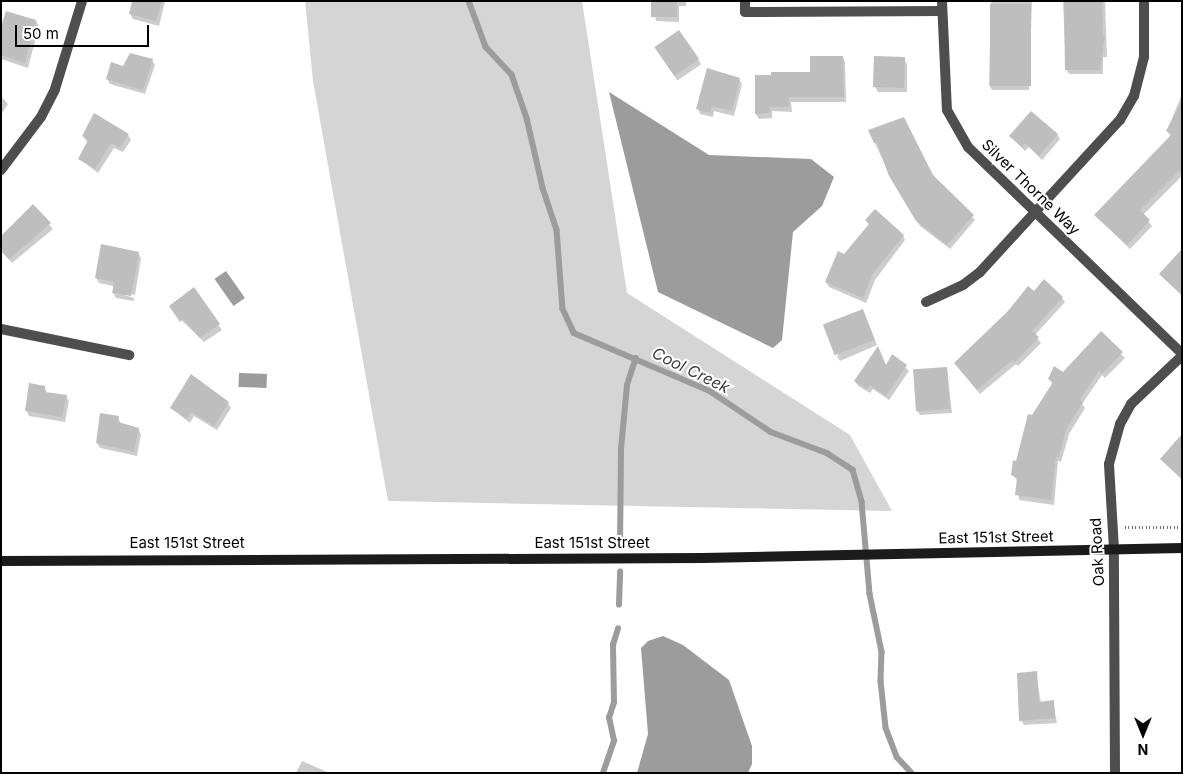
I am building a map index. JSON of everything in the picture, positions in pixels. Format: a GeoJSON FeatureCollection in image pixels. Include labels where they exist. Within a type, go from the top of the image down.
{"type":"FeatureCollection","features":[{"type":"Feature","properties":{"kind":"street"},"geometry":{"type":"LineString","coordinates":[[1,170],[37,124],[55,90],[82,1]]}},
{"type":"Feature","properties":{"kind":"street"},"geometry":{"type":"LineString","coordinates":[[926,302],[963,285],[980,272],[1120,120],[1134,96],[1144,57],[1144,1]]}},
{"type":"Feature","properties":{"kind":"street"},"geometry":{"type":"LineString","coordinates":[[745,6],[942,6]]}},
{"type":"Feature","properties":{"kind":"street","name":"Silver Thorne Way"},"geometry":{"type":"LineString","coordinates":[[942,6],[944,90],[948,110],[956,128],[983,164],[1182,355]]}},
{"type":"Feature","properties":{"kind":"street"},"geometry":{"type":"LineString","coordinates":[[1,329],[128,356]]}},
{"type":"Feature","properties":{"kind":"street","name":"Oak Road"},"geometry":{"type":"LineString","coordinates":[[1115,773],[1114,549],[1109,464],[1120,424],[1131,404],[1147,386],[1182,355]]}},
{"type":"Feature","properties":{"kind":"street","name":"East 151st Street"},"geometry":{"type":"LineString","coordinates":[[1,560],[703,558],[816,554],[1182,548]]}},
{"type":"Feature","properties":{"kind":"path"},"geometry":{"type":"LineString","coordinates":[[1112,527],[1182,526]]}},
{"type":"Feature","properties":{"kind":"shaded area"},"geometry":{"type":"Polygon","coordinates":[[[305,1],[582,1],[627,293],[850,435],[892,511],[388,501],[313,81],[305,1]]]}},
{"type":"Feature","properties":{"kind":"shaded area"},"geometry":{"type":"Polygon","coordinates":[[[609,92],[709,155],[811,159],[834,177],[822,206],[793,232],[782,340],[773,348],[658,292],[609,92]]]}},
{"type":"Feature","properties":{"kind":"shaded area"},"geometry":{"type":"Polygon","coordinates":[[[226,271],[245,298],[233,306],[215,279],[226,271]]]}},
{"type":"Feature","properties":{"kind":"shaded area"},"geometry":{"type":"Polygon","coordinates":[[[239,373],[267,374],[266,388],[239,387],[239,373]]]}},
{"type":"Feature","properties":{"kind":"shaded area"},"geometry":{"type":"Polygon","coordinates":[[[663,636],[683,645],[729,680],[752,746],[752,764],[748,773],[637,773],[648,734],[641,648],[648,641],[663,636]]]}},
{"type":"Feature","properties":{"kind":"building"},"geometry":{"type":"Polygon","coordinates":[[[132,1],[162,1],[156,21],[129,14],[132,1]]]}},
{"type":"Feature","properties":{"kind":"building"},"geometry":{"type":"Polygon","coordinates":[[[651,1],[677,1],[677,17],[651,17],[651,1]]]}},
{"type":"Feature","properties":{"kind":"building"},"geometry":{"type":"Polygon","coordinates":[[[1064,1],[1102,1],[1103,35],[1105,35],[1100,70],[1065,70],[1064,1]]]}},
{"type":"Feature","properties":{"kind":"building"},"geometry":{"type":"Polygon","coordinates":[[[990,4],[1031,4],[1031,86],[990,86],[990,4]]]}},
{"type":"Feature","properties":{"kind":"building"},"geometry":{"type":"Polygon","coordinates":[[[6,11],[36,20],[25,63],[1,55],[1,27],[6,11]]]}},
{"type":"Feature","properties":{"kind":"building"},"geometry":{"type":"Polygon","coordinates":[[[679,30],[699,59],[675,76],[654,47],[679,30]]]}},
{"type":"Feature","properties":{"kind":"building"},"geometry":{"type":"Polygon","coordinates":[[[130,53],[153,59],[143,90],[106,79],[111,62],[123,66],[130,53]]]}},
{"type":"Feature","properties":{"kind":"building"},"geometry":{"type":"Polygon","coordinates":[[[810,56],[843,56],[844,97],[789,97],[789,107],[770,107],[769,113],[755,114],[755,75],[771,75],[771,72],[810,72],[810,56]]]}},
{"type":"Feature","properties":{"kind":"building"},"geometry":{"type":"Polygon","coordinates":[[[874,56],[905,57],[904,88],[873,87],[874,56]]]}},
{"type":"Feature","properties":{"kind":"building"},"geometry":{"type":"Polygon","coordinates":[[[707,68],[740,78],[732,111],[712,106],[710,113],[696,109],[707,68]]]}},
{"type":"Feature","properties":{"kind":"building"},"geometry":{"type":"Polygon","coordinates":[[[1182,100],[1182,168],[1140,210],[1150,220],[1127,245],[1094,215],[1172,134],[1166,131],[1182,100]]]}},
{"type":"Feature","properties":{"kind":"building"},"geometry":{"type":"Polygon","coordinates":[[[1031,111],[1058,134],[1039,156],[1025,143],[1022,147],[1009,136],[1031,111]]]}},
{"type":"Feature","properties":{"kind":"building"},"geometry":{"type":"Polygon","coordinates":[[[94,113],[129,134],[120,148],[111,143],[95,169],[78,159],[88,140],[82,136],[94,113]]]}},
{"type":"Feature","properties":{"kind":"building"},"geometry":{"type":"Polygon","coordinates":[[[904,117],[933,175],[974,215],[947,245],[916,221],[889,176],[877,143],[874,143],[868,130],[904,117]]]}},
{"type":"Feature","properties":{"kind":"building"},"geometry":{"type":"Polygon","coordinates":[[[33,204],[51,223],[9,259],[1,251],[1,236],[33,204]]]}},
{"type":"Feature","properties":{"kind":"building"},"geometry":{"type":"Polygon","coordinates":[[[875,209],[904,235],[872,275],[863,298],[825,282],[838,251],[844,254],[869,224],[865,220],[875,209]]]}},
{"type":"Feature","properties":{"kind":"building"},"geometry":{"type":"Polygon","coordinates":[[[101,244],[139,252],[131,296],[112,293],[114,282],[95,278],[101,244]]]}},
{"type":"Feature","properties":{"kind":"building"},"geometry":{"type":"Polygon","coordinates":[[[1182,249],[1182,295],[1159,274],[1182,249]]]}},
{"type":"Feature","properties":{"kind":"building"},"geometry":{"type":"Polygon","coordinates":[[[1044,279],[1063,297],[1032,331],[1039,337],[1015,362],[1012,360],[977,390],[954,363],[1008,311],[1028,286],[1034,291],[1044,279]]]}},
{"type":"Feature","properties":{"kind":"building"},"geometry":{"type":"Polygon","coordinates":[[[194,287],[220,324],[200,338],[183,319],[180,322],[169,306],[194,287]]]}},
{"type":"Feature","properties":{"kind":"building"},"geometry":{"type":"Polygon","coordinates":[[[863,309],[875,340],[835,355],[823,324],[863,309]]]}},
{"type":"Feature","properties":{"kind":"building"},"geometry":{"type":"Polygon","coordinates":[[[1101,331],[1123,352],[1102,374],[1099,371],[1079,400],[1083,402],[1066,429],[1059,457],[1056,457],[1051,500],[1015,495],[1017,478],[1011,475],[1013,460],[1016,461],[1028,414],[1032,415],[1053,382],[1048,379],[1054,366],[1063,372],[1101,331]]]}},
{"type":"Feature","properties":{"kind":"building"},"geometry":{"type":"Polygon","coordinates":[[[878,346],[886,365],[892,354],[907,365],[886,396],[870,385],[867,389],[854,381],[878,346]]]}},
{"type":"Feature","properties":{"kind":"building"},"geometry":{"type":"Polygon","coordinates":[[[947,367],[950,409],[916,411],[913,369],[947,367]]]}},
{"type":"Feature","properties":{"kind":"building"},"geometry":{"type":"Polygon","coordinates":[[[191,374],[229,402],[214,426],[191,412],[187,419],[170,408],[191,374]]]}},
{"type":"Feature","properties":{"kind":"building"},"geometry":{"type":"Polygon","coordinates":[[[29,383],[45,386],[45,392],[67,395],[62,417],[25,411],[29,383]]]}},
{"type":"Feature","properties":{"kind":"building"},"geometry":{"type":"Polygon","coordinates":[[[100,413],[119,416],[118,422],[139,428],[134,452],[96,443],[100,413]]]}},
{"type":"Feature","properties":{"kind":"building"},"geometry":{"type":"Polygon","coordinates":[[[1182,434],[1182,479],[1160,459],[1182,434]]]}},
{"type":"Feature","properties":{"kind":"building"},"geometry":{"type":"Polygon","coordinates":[[[1037,671],[1039,702],[1054,700],[1055,718],[1019,721],[1017,673],[1037,671]]]}},
{"type":"Feature","properties":{"kind":"waterway","name":"Cool Creek"},"geometry":{"type":"LineString","coordinates":[[469,1],[486,47],[512,75],[527,118],[543,188],[557,230],[563,309],[574,333],[710,391],[771,432],[827,453],[853,470],[862,502],[870,594],[882,652],[881,681],[886,728],[897,757],[912,773]]}},
{"type":"Feature","properties":{"kind":"waterway"},"geometry":{"type":"LineString","coordinates":[[620,546],[621,449],[627,385],[636,358]]}},
{"type":"Feature","properties":{"kind":"waterway"},"geometry":{"type":"LineString","coordinates":[[619,605],[620,572]]}},
{"type":"Feature","properties":{"kind":"waterway"},"geometry":{"type":"LineString","coordinates":[[603,773],[614,741],[609,718],[614,703],[613,645],[618,629]]}}]}
